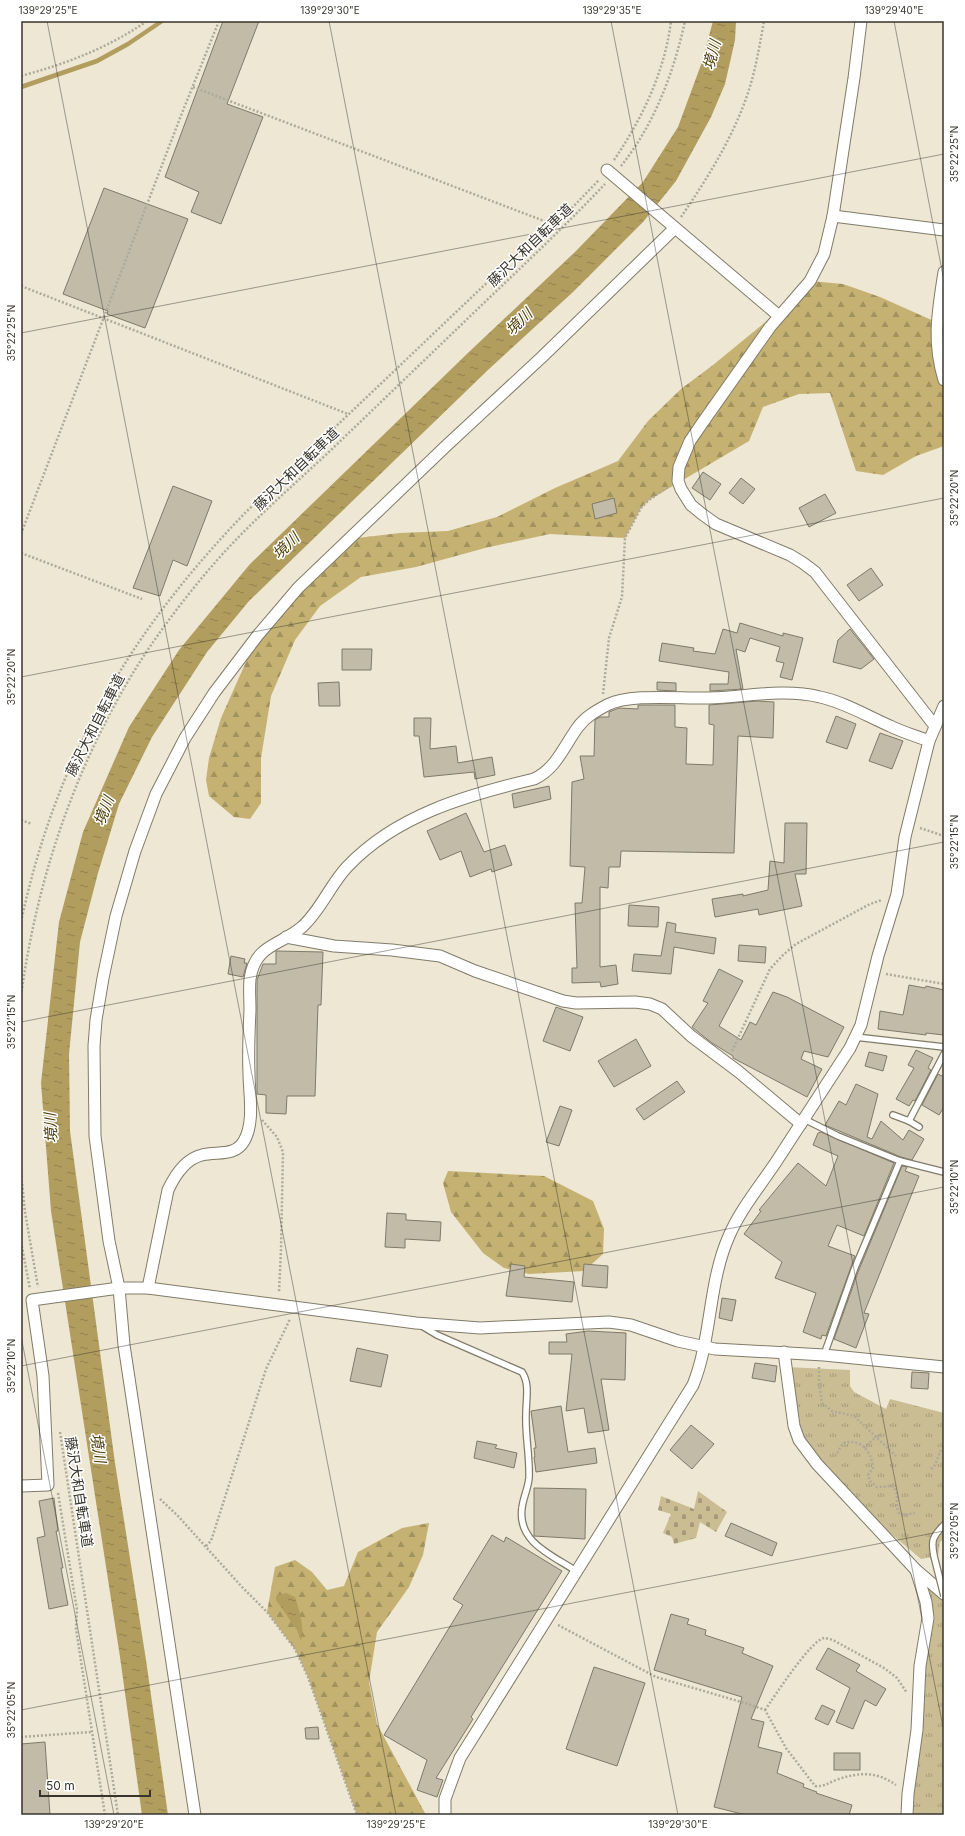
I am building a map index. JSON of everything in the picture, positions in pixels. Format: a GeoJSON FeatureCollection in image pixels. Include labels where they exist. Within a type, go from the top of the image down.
{"type":"FeatureCollection","features":[{"type":"Feature","properties":{"kind":"street"},"geometry":{"type":"LineString","coordinates":[[860,21],[854,78],[833,216],[824,254],[810,281],[779,316],[690,441],[679,467],[678,482],[691,505],[716,524],[790,555],[815,572],[932,734]]}},
{"type":"Feature","properties":{"kind":"street"},"geometry":{"type":"LineString","coordinates":[[612,174],[779,316]]}},
{"type":"Feature","properties":{"kind":"street"},"geometry":{"type":"LineString","coordinates":[[833,216],[944,230]]}},
{"type":"Feature","properties":{"kind":"street"},"geometry":{"type":"LineString","coordinates":[[195,1815],[115,1288],[96,1136],[93,1074],[96,1020],[116,916],[134,851],[156,794],[182,745],[214,693],[258,635],[298,588],[486,408],[542,357],[673,226]]}},
{"type":"Feature","properties":{"kind":"street"},"geometry":{"type":"LineString","coordinates":[[944,272],[936,322],[938,361],[944,380]]}},
{"type":"Feature","properties":{"kind":"street"},"geometry":{"type":"LineString","coordinates":[[148,1288],[168,1190],[174,1178],[181,1168],[202,1155],[231,1152],[241,1145],[244,1140],[248,1127],[249,991],[252,966],[258,955],[266,948],[303,926],[347,867],[377,840],[402,824],[432,810],[464,798],[534,779],[544,774],[559,757],[579,726],[593,713],[619,701],[648,698],[709,698],[794,693],[833,700],[932,734],[944,736]]}},
{"type":"Feature","properties":{"kind":"street"},"geometry":{"type":"LineString","coordinates":[[446,1815],[445,1799],[460,1758],[693,1385],[705,1346],[711,1301],[722,1255],[735,1222],[803,1122],[850,1048],[861,1025],[874,972],[897,894],[908,825],[932,734],[944,706]]}},
{"type":"Feature","properties":{"kind":"street"},"geometry":{"type":"LineString","coordinates":[[286,937],[334,946],[386,949],[434,955],[545,996],[564,1001],[576,1003],[635,1002],[650,1004],[662,1009],[691,1036],[803,1122]]}},
{"type":"Feature","properties":{"kind":"street"},"geometry":{"type":"LineString","coordinates":[[21,1486],[48,1485],[39,1299],[115,1288],[148,1288],[416,1323],[480,1328],[609,1322],[631,1325],[678,1341],[714,1349],[822,1354],[944,1367]]}},
{"type":"Feature","properties":{"kind":"street"},"geometry":{"type":"LineString","coordinates":[[784,1352],[794,1426],[799,1440],[817,1464],[916,1570],[944,1595]]}},
{"type":"Feature","properties":{"kind":"street"},"geometry":{"type":"LineString","coordinates":[[907,1815],[920,1666],[928,1618],[926,1602],[916,1570]]}},
{"type":"Feature","properties":{"kind":"lane"},"geometry":{"type":"LineString","coordinates":[[855,1037],[944,1047]]}},
{"type":"Feature","properties":{"kind":"lane"},"geometry":{"type":"LineString","coordinates":[[909,1121],[944,1054]]}},
{"type":"Feature","properties":{"kind":"lane"},"geometry":{"type":"LineString","coordinates":[[893,1115],[909,1121],[919,1127]]}},
{"type":"Feature","properties":{"kind":"lane"},"geometry":{"type":"LineString","coordinates":[[803,1122],[900,1161],[944,1172]]}},
{"type":"Feature","properties":{"kind":"lane"},"geometry":{"type":"LineString","coordinates":[[822,1354],[854,1270],[900,1161]]}},
{"type":"Feature","properties":{"kind":"lane"},"geometry":{"type":"LineString","coordinates":[[416,1323],[437,1335],[522,1372],[526,1378],[526,1427],[529,1479],[522,1507],[523,1528],[528,1537],[536,1544],[576,1571]]}},
{"type":"Feature","properties":{"kind":"lane"},"geometry":{"type":"LineString","coordinates":[[944,1525],[938,1531],[932,1542],[944,1595]]}},
{"type":"Feature","properties":{"kind":"path"},"geometry":{"type":"LineString","coordinates":[[21,76],[53,67],[94,52],[125,36],[147,21]]}},
{"type":"Feature","properties":{"kind":"path"},"geometry":{"type":"LineString","coordinates":[[21,534],[219,21]]}},
{"type":"Feature","properties":{"kind":"path"},"geometry":{"type":"LineString","coordinates":[[21,922],[39,850],[56,800],[89,726],[127,658],[174,593],[224,535],[348,414],[537,236],[612,174],[647,102],[663,60],[671,21]]}},
{"type":"Feature","properties":{"kind":"path","name":"藤沢大和自転車道"},"geometry":{"type":"LineString","coordinates":[[21,996],[32,927],[51,853],[64,816],[79,777],[109,715],[137,666],[166,624],[230,546],[538,252],[630,154],[657,106],[677,54],[685,21]]}},
{"type":"Feature","properties":{"kind":"path"},"geometry":{"type":"LineString","coordinates":[[673,226],[701,188],[736,124],[754,74],[764,21]]}},
{"type":"Feature","properties":{"kind":"path"},"geometry":{"type":"LineString","coordinates":[[193,87],[552,224]]}},
{"type":"Feature","properties":{"kind":"path"},"geometry":{"type":"LineString","coordinates":[[21,286],[348,414]]}},
{"type":"Feature","properties":{"kind":"path"},"geometry":{"type":"LineString","coordinates":[[602,708],[609,638],[622,597],[625,538],[641,508],[649,500],[678,482]]}},
{"type":"Feature","properties":{"kind":"path"},"geometry":{"type":"LineString","coordinates":[[21,553],[142,599]]}},
{"type":"Feature","properties":{"kind":"path"},"geometry":{"type":"LineString","coordinates":[[21,820],[32,824]]}},
{"type":"Feature","properties":{"kind":"path"},"geometry":{"type":"LineString","coordinates":[[908,825],[944,836]]}},
{"type":"Feature","properties":{"kind":"path"},"geometry":{"type":"LineString","coordinates":[[726,1062],[770,969],[783,955],[796,944],[870,904],[897,894]]}},
{"type":"Feature","properties":{"kind":"path"},"geometry":{"type":"LineString","coordinates":[[874,972],[944,984]]}},
{"type":"Feature","properties":{"kind":"path"},"geometry":{"type":"LineString","coordinates":[[249,1105],[277,1137],[283,1152],[281,1250],[278,1305]]}},
{"type":"Feature","properties":{"kind":"path"},"geometry":{"type":"LineString","coordinates":[[21,1172],[39,1299]]}},
{"type":"Feature","properties":{"kind":"path"},"geometry":{"type":"LineString","coordinates":[[21,1242],[39,1299]]}},
{"type":"Feature","properties":{"kind":"path"},"geometry":{"type":"LineString","coordinates":[[206,1546],[211,1541],[266,1369],[295,1307]]}},
{"type":"Feature","properties":{"kind":"path"},"geometry":{"type":"LineString","coordinates":[[822,1354],[819,1383],[822,1403],[832,1410],[854,1416],[896,1456]]}},
{"type":"Feature","properties":{"kind":"path","name":"藤沢大和自転車道"},"geometry":{"type":"LineString","coordinates":[[59,1430],[118,1815]]}},
{"type":"Feature","properties":{"kind":"path"},"geometry":{"type":"LineString","coordinates":[[864,1448],[876,1437],[881,1435]]}},
{"type":"Feature","properties":{"kind":"path"},"geometry":{"type":"LineString","coordinates":[[837,1453],[843,1444],[850,1441],[858,1442],[871,1455],[872,1468],[868,1475],[870,1482],[877,1487],[892,1486],[895,1488],[898,1494],[896,1502],[899,1512],[905,1515],[915,1513]]}},
{"type":"Feature","properties":{"kind":"path"},"geometry":{"type":"LineString","coordinates":[[931,1469],[935,1465],[941,1450]]}},
{"type":"Feature","properties":{"kind":"path"},"geometry":{"type":"LineString","coordinates":[[48,1485],[57,1491],[77,1610],[76,1629],[105,1815]]}},
{"type":"Feature","properties":{"kind":"path"},"geometry":{"type":"LineString","coordinates":[[146,1487],[178,1516],[206,1546],[242,1588],[267,1612],[295,1648],[308,1677],[357,1815]]}},
{"type":"Feature","properties":{"kind":"path"},"geometry":{"type":"LineString","coordinates":[[547,1619],[656,1677],[765,1710],[786,1748],[815,1786],[822,1787],[852,1775],[865,1773],[877,1775],[890,1780],[908,1794]]}},
{"type":"Feature","properties":{"kind":"path"},"geometry":{"type":"LineString","coordinates":[[765,1710],[815,1643],[823,1638],[833,1640],[884,1668],[897,1678],[917,1712]]}},
{"type":"Feature","properties":{"kind":"path"},"geometry":{"type":"LineString","coordinates":[[21,1737],[91,1732]]}},
{"type":"Feature","properties":{"kind":"green space"},"geometry":{"type":"Polygon","coordinates":[[[810,281],[843,284],[880,297],[936,322],[944,380],[944,446],[916,456],[883,475],[856,471],[830,393],[799,394],[763,407],[749,441],[649,500],[641,508],[625,538],[550,534],[485,548],[416,567],[361,577],[320,606],[295,640],[271,696],[261,758],[261,803],[250,819],[234,817],[209,796],[206,780],[209,758],[221,718],[258,635],[349,539],[400,533],[448,531],[497,517],[555,488],[618,461],[648,421],[681,389],[713,365],[796,297],[810,281]]]}},
{"type":"Feature","properties":{"kind":"green space"},"geometry":{"type":"Polygon","coordinates":[[[448,1171],[544,1176],[593,1201],[604,1229],[603,1254],[584,1271],[529,1274],[504,1268],[483,1253],[451,1212],[443,1183],[448,1171]]]}},
{"type":"Feature","properties":{"kind":"green space"},"geometry":{"type":"Polygon","coordinates":[[[786,1367],[850,1370],[850,1386],[854,1392],[886,1409],[890,1399],[944,1413],[944,1539],[940,1542],[938,1556],[921,1559],[850,1499],[805,1449],[786,1367]]]}},
{"type":"Feature","properties":{"kind":"green space"},"geometry":{"type":"Polygon","coordinates":[[[698,1491],[727,1512],[716,1532],[700,1522],[696,1538],[674,1544],[672,1537],[663,1533],[671,1514],[658,1510],[661,1496],[694,1509],[698,1491]]]}},
{"type":"Feature","properties":{"kind":"green space"},"geometry":{"type":"Polygon","coordinates":[[[429,1523],[423,1555],[409,1587],[377,1632],[369,1682],[377,1724],[426,1815],[357,1815],[308,1677],[295,1649],[267,1612],[275,1567],[295,1560],[312,1572],[327,1590],[344,1586],[358,1552],[402,1528],[429,1523]]]}},
{"type":"Feature","properties":{"kind":"green space"},"geometry":{"type":"Polygon","coordinates":[[[916,1570],[944,1594],[944,1815],[907,1815],[928,1618],[916,1570]]]}},
{"type":"Feature","properties":{"kind":"water","name":"境川"},"geometry":{"type":"Polygon","coordinates":[[[713,21],[736,21],[735,40],[725,84],[711,117],[676,181],[643,222],[573,292],[489,369],[249,601],[207,652],[152,737],[119,804],[98,873],[80,942],[69,1054],[70,1131],[115,1463],[146,1660],[168,1815],[142,1815],[120,1657],[51,1211],[41,1083],[59,922],[83,832],[129,727],[179,650],[250,564],[470,351],[576,251],[643,182],[678,127],[702,62],[713,21]]]}},
{"type":"Feature","properties":{"kind":"water"},"geometry":{"type":"Polygon","coordinates":[[[286,1593],[295,1597],[297,1602],[302,1625],[301,1641],[297,1630],[276,1600],[276,1596],[286,1593]]]}},
{"type":"Feature","properties":{"kind":"building"},"geometry":{"type":"Polygon","coordinates":[[[223,21],[259,21],[227,104],[263,117],[221,224],[191,212],[199,192],[165,177],[223,21]]]}},
{"type":"Feature","properties":{"kind":"building"},"geometry":{"type":"Polygon","coordinates":[[[104,188],[188,219],[145,328],[107,314],[108,311],[63,294],[104,188]]]}},
{"type":"Feature","properties":{"kind":"building"},"geometry":{"type":"Polygon","coordinates":[[[703,472],[721,484],[710,500],[692,488],[703,472]]]}},
{"type":"Feature","properties":{"kind":"building"},"geometry":{"type":"Polygon","coordinates":[[[741,478],[755,489],[743,504],[729,493],[741,478]]]}},
{"type":"Feature","properties":{"kind":"building"},"geometry":{"type":"Polygon","coordinates":[[[173,486],[212,501],[187,566],[173,560],[160,596],[133,588],[173,486]]]}},
{"type":"Feature","properties":{"kind":"building"},"geometry":{"type":"Polygon","coordinates":[[[825,494],[836,513],[809,527],[799,508],[825,494]]]}},
{"type":"Feature","properties":{"kind":"building"},"geometry":{"type":"Polygon","coordinates":[[[614,498],[617,513],[595,519],[592,504],[614,498]]]}},
{"type":"Feature","properties":{"kind":"building"},"geometry":{"type":"Polygon","coordinates":[[[871,568],[883,585],[859,601],[847,585],[871,568]]]}},
{"type":"Feature","properties":{"kind":"building"},"geometry":{"type":"Polygon","coordinates":[[[740,623],[783,636],[783,633],[803,638],[792,680],[780,677],[784,663],[776,661],[780,647],[750,638],[745,652],[736,649],[743,689],[710,691],[710,684],[728,684],[729,672],[659,661],[662,643],[694,648],[693,651],[715,654],[723,629],[737,633],[740,623]]]}},
{"type":"Feature","properties":{"kind":"building"},"geometry":{"type":"Polygon","coordinates":[[[850,629],[874,659],[861,669],[833,662],[838,640],[850,629]]]}},
{"type":"Feature","properties":{"kind":"building"},"geometry":{"type":"Polygon","coordinates":[[[342,649],[372,649],[371,670],[342,670],[342,649]]]}},
{"type":"Feature","properties":{"kind":"building"},"geometry":{"type":"Polygon","coordinates":[[[339,682],[340,706],[319,706],[318,683],[339,682]]]}},
{"type":"Feature","properties":{"kind":"building"},"geometry":{"type":"Polygon","coordinates":[[[657,682],[676,683],[676,691],[657,690],[657,682]]]}},
{"type":"Feature","properties":{"kind":"building"},"geometry":{"type":"Polygon","coordinates":[[[757,701],[774,702],[773,738],[738,736],[734,853],[621,851],[620,867],[609,867],[608,888],[600,887],[600,967],[616,965],[618,984],[601,987],[600,982],[572,983],[572,968],[577,968],[575,903],[582,903],[585,867],[570,866],[572,782],[584,779],[580,756],[594,756],[595,720],[600,717],[609,717],[609,712],[619,708],[638,709],[638,705],[675,705],[675,727],[687,728],[686,764],[713,765],[714,725],[709,724],[709,705],[757,701]]]}},
{"type":"Feature","properties":{"kind":"building"},"geometry":{"type":"Polygon","coordinates":[[[836,716],[856,724],[847,749],[826,742],[836,716]]]}},
{"type":"Feature","properties":{"kind":"building"},"geometry":{"type":"Polygon","coordinates":[[[414,718],[431,718],[430,749],[456,746],[458,763],[492,757],[495,775],[475,779],[474,772],[424,777],[419,736],[414,736],[414,718]]]}},
{"type":"Feature","properties":{"kind":"building"},"geometry":{"type":"Polygon","coordinates":[[[880,733],[903,741],[892,769],[869,761],[880,733]]]}},
{"type":"Feature","properties":{"kind":"building"},"geometry":{"type":"Polygon","coordinates":[[[549,786],[551,799],[514,808],[512,794],[549,786]]]}},
{"type":"Feature","properties":{"kind":"building"},"geometry":{"type":"Polygon","coordinates":[[[466,813],[484,852],[505,845],[512,865],[492,872],[491,869],[470,877],[461,851],[440,860],[427,831],[466,813]]]}},
{"type":"Feature","properties":{"kind":"building"},"geometry":{"type":"Polygon","coordinates":[[[785,823],[807,823],[806,874],[795,874],[802,906],[759,915],[758,909],[715,917],[712,899],[743,894],[743,896],[768,890],[770,861],[784,863],[785,823]]]}},
{"type":"Feature","properties":{"kind":"building"},"geometry":{"type":"Polygon","coordinates":[[[629,905],[659,907],[658,927],[628,926],[629,905]]]}},
{"type":"Feature","properties":{"kind":"building"},"geometry":{"type":"Polygon","coordinates":[[[667,922],[676,924],[675,932],[716,938],[714,954],[674,947],[671,974],[632,971],[634,954],[661,956],[667,922]]]}},
{"type":"Feature","properties":{"kind":"building"},"geometry":{"type":"Polygon","coordinates":[[[739,945],[766,947],[765,963],[738,961],[739,945]]]}},
{"type":"Feature","properties":{"kind":"building"},"geometry":{"type":"Polygon","coordinates":[[[276,951],[323,952],[321,1005],[318,1005],[315,1096],[287,1096],[286,1114],[266,1113],[266,1095],[257,1094],[257,980],[263,964],[276,964],[276,951]]]}},
{"type":"Feature","properties":{"kind":"building"},"geometry":{"type":"Polygon","coordinates":[[[231,956],[245,959],[244,963],[247,963],[243,977],[228,974],[231,956]]]}},
{"type":"Feature","properties":{"kind":"building"},"geometry":{"type":"Polygon","coordinates":[[[719,969],[743,981],[719,1026],[741,1040],[750,1022],[756,1025],[773,992],[787,997],[844,1027],[828,1057],[804,1051],[801,1059],[822,1069],[807,1097],[733,1058],[733,1056],[712,1043],[692,1027],[708,1003],[703,1001],[719,969]]]}},
{"type":"Feature","properties":{"kind":"building"},"geometry":{"type":"Polygon","coordinates":[[[909,985],[925,988],[926,986],[944,990],[944,1035],[926,1033],[926,1035],[878,1029],[880,1011],[903,1015],[909,985]]]}},
{"type":"Feature","properties":{"kind":"building"},"geometry":{"type":"Polygon","coordinates":[[[556,1007],[583,1017],[570,1051],[543,1041],[556,1007]]]}},
{"type":"Feature","properties":{"kind":"building"},"geometry":{"type":"Polygon","coordinates":[[[636,1039],[651,1066],[614,1087],[598,1061],[636,1039]]]}},
{"type":"Feature","properties":{"kind":"building"},"geometry":{"type":"Polygon","coordinates":[[[916,1050],[933,1058],[928,1068],[931,1070],[915,1101],[913,1100],[909,1106],[896,1099],[914,1068],[908,1065],[916,1050]]]}},
{"type":"Feature","properties":{"kind":"building"},"geometry":{"type":"Polygon","coordinates":[[[869,1052],[887,1056],[883,1071],[865,1066],[869,1052]]]}},
{"type":"Feature","properties":{"kind":"building"},"geometry":{"type":"Polygon","coordinates":[[[938,1074],[944,1077],[944,1107],[939,1115],[922,1105],[938,1074]]]}},
{"type":"Feature","properties":{"kind":"building"},"geometry":{"type":"Polygon","coordinates":[[[677,1081],[685,1092],[644,1120],[636,1109],[677,1081]]]}},
{"type":"Feature","properties":{"kind":"building"},"geometry":{"type":"Polygon","coordinates":[[[856,1084],[878,1094],[867,1137],[872,1139],[881,1121],[903,1140],[909,1130],[924,1139],[912,1160],[901,1157],[825,1125],[839,1101],[846,1105],[856,1084]]]}},
{"type":"Feature","properties":{"kind":"building"},"geometry":{"type":"Polygon","coordinates":[[[560,1106],[572,1110],[559,1146],[546,1142],[560,1106]]]}},
{"type":"Feature","properties":{"kind":"building"},"geometry":{"type":"Polygon","coordinates":[[[821,1132],[894,1163],[864,1236],[837,1225],[828,1246],[855,1256],[826,1336],[822,1335],[821,1339],[803,1332],[816,1293],[775,1278],[782,1262],[744,1234],[761,1211],[759,1210],[798,1163],[826,1186],[838,1156],[813,1145],[818,1133],[821,1132]]]}},
{"type":"Feature","properties":{"kind":"building"},"geometry":{"type":"Polygon","coordinates":[[[902,1166],[907,1167],[905,1171],[919,1176],[864,1313],[869,1314],[856,1348],[834,1339],[858,1272],[902,1166]]]}},
{"type":"Feature","properties":{"kind":"building"},"geometry":{"type":"Polygon","coordinates":[[[387,1213],[406,1214],[406,1220],[441,1222],[440,1241],[405,1239],[405,1248],[385,1247],[387,1213]]]}},
{"type":"Feature","properties":{"kind":"building"},"geometry":{"type":"Polygon","coordinates":[[[511,1264],[525,1266],[524,1277],[574,1282],[572,1302],[506,1296],[511,1264]]]}},
{"type":"Feature","properties":{"kind":"building"},"geometry":{"type":"Polygon","coordinates":[[[584,1264],[608,1266],[607,1288],[582,1286],[584,1264]]]}},
{"type":"Feature","properties":{"kind":"building"},"geometry":{"type":"Polygon","coordinates":[[[722,1298],[736,1300],[732,1321],[719,1318],[722,1298]]]}},
{"type":"Feature","properties":{"kind":"building"},"geometry":{"type":"Polygon","coordinates":[[[588,1331],[626,1333],[625,1380],[601,1379],[609,1430],[588,1433],[584,1408],[566,1411],[572,1354],[549,1354],[549,1342],[567,1342],[566,1334],[588,1331]]]}},
{"type":"Feature","properties":{"kind":"building"},"geometry":{"type":"Polygon","coordinates":[[[357,1348],[388,1355],[381,1387],[350,1381],[357,1348]]]}},
{"type":"Feature","properties":{"kind":"building"},"geometry":{"type":"Polygon","coordinates":[[[755,1363],[777,1366],[775,1382],[752,1378],[755,1363]]]}},
{"type":"Feature","properties":{"kind":"building"},"geometry":{"type":"Polygon","coordinates":[[[912,1372],[929,1373],[928,1389],[911,1388],[912,1372]]]}},
{"type":"Feature","properties":{"kind":"building"},"geometry":{"type":"Polygon","coordinates":[[[561,1406],[568,1452],[595,1448],[597,1463],[536,1472],[534,1448],[536,1448],[531,1411],[561,1406]]]}},
{"type":"Feature","properties":{"kind":"building"},"geometry":{"type":"Polygon","coordinates":[[[691,1425],[714,1444],[692,1469],[670,1450],[691,1425]]]}},
{"type":"Feature","properties":{"kind":"building"},"geometry":{"type":"Polygon","coordinates":[[[477,1441],[497,1445],[495,1448],[517,1453],[514,1468],[474,1458],[477,1441]]]}},
{"type":"Feature","properties":{"kind":"building"},"geometry":{"type":"Polygon","coordinates":[[[534,1488],[586,1489],[585,1539],[534,1536],[534,1488]]]}},
{"type":"Feature","properties":{"kind":"building"},"geometry":{"type":"Polygon","coordinates":[[[54,1498],[58,1531],[56,1531],[68,1605],[49,1609],[37,1538],[45,1536],[39,1501],[54,1498]]]}},
{"type":"Feature","properties":{"kind":"building"},"geometry":{"type":"Polygon","coordinates":[[[731,1523],[777,1543],[772,1556],[725,1536],[731,1523]]]}},
{"type":"Feature","properties":{"kind":"building"},"geometry":{"type":"Polygon","coordinates":[[[492,1535],[504,1542],[506,1537],[562,1571],[471,1717],[473,1719],[436,1778],[443,1780],[437,1797],[417,1790],[427,1760],[384,1735],[463,1605],[453,1599],[492,1535]]]}},
{"type":"Feature","properties":{"kind":"building"},"geometry":{"type":"Polygon","coordinates":[[[671,1614],[689,1619],[687,1624],[706,1630],[705,1635],[744,1648],[742,1653],[773,1666],[751,1719],[764,1722],[758,1747],[782,1753],[777,1773],[804,1784],[803,1787],[817,1792],[816,1793],[852,1805],[849,1815],[746,1815],[714,1807],[742,1697],[654,1670],[671,1614]]]}},
{"type":"Feature","properties":{"kind":"building"},"geometry":{"type":"Polygon","coordinates":[[[828,1648],[860,1665],[856,1671],[886,1689],[876,1706],[865,1700],[853,1729],[836,1722],[850,1688],[816,1669],[828,1648]]]}},
{"type":"Feature","properties":{"kind":"building"},"geometry":{"type":"Polygon","coordinates":[[[594,1667],[645,1683],[617,1766],[566,1749],[594,1667]]]}},
{"type":"Feature","properties":{"kind":"building"},"geometry":{"type":"Polygon","coordinates":[[[822,1705],[835,1711],[828,1725],[815,1719],[822,1705]]]}},
{"type":"Feature","properties":{"kind":"building"},"geometry":{"type":"Polygon","coordinates":[[[318,1727],[319,1739],[306,1739],[305,1728],[318,1727]]]}},
{"type":"Feature","properties":{"kind":"building"},"geometry":{"type":"Polygon","coordinates":[[[45,1742],[50,1815],[21,1815],[21,1744],[45,1742]]]}},
{"type":"Feature","properties":{"kind":"building"},"geometry":{"type":"Polygon","coordinates":[[[834,1753],[860,1753],[860,1770],[834,1770],[834,1753]]]}},
{"type":"Feature","properties":{"kind":"waterway"},"geometry":{"type":"LineString","coordinates":[[21,87],[97,61],[128,44],[162,21]]}}]}
